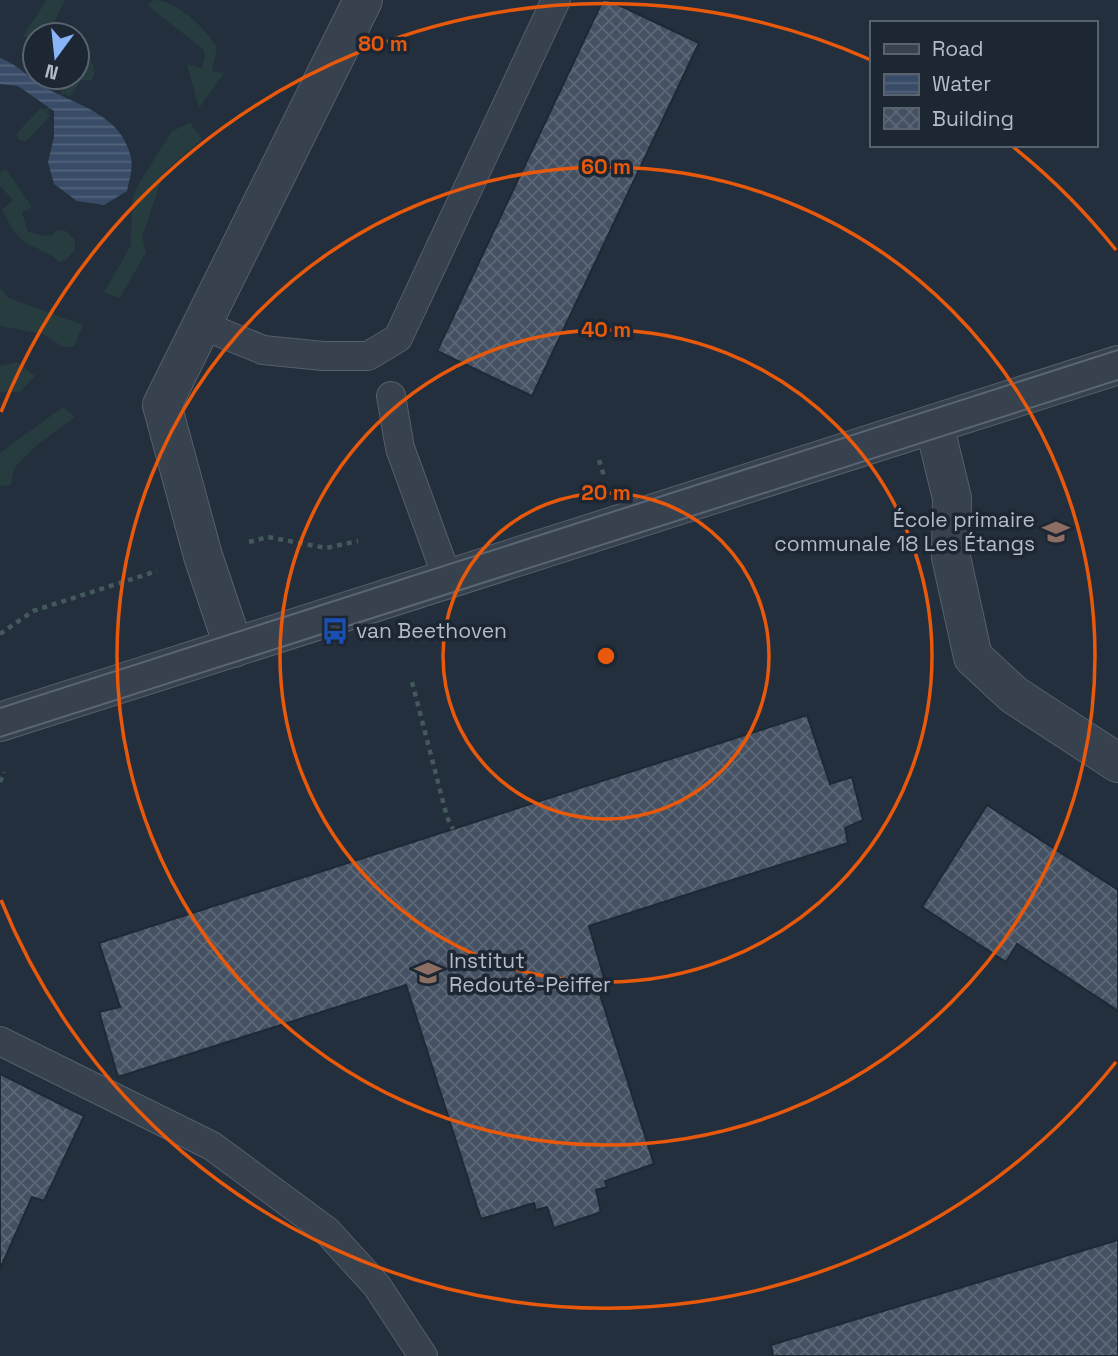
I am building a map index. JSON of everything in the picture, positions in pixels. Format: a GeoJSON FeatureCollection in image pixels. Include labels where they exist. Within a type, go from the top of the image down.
{"type":"FeatureCollection","features":[{"type":"Feature","properties":{"kind":"street"},"geometry":{"type":"LineString","coordinates":[[234,648],[204,556],[162,405],[363,0]]}},
{"type":"Feature","properties":{"kind":"street"},"geometry":{"type":"LineString","coordinates":[[0,722],[1118,365]]}},
{"type":"Feature","properties":{"kind":"street"},"geometry":{"type":"LineString","coordinates":[[934,424],[952,498],[951,557],[973,657],[1014,695],[1118,763]]}},
{"type":"Feature","properties":{"kind":"lane"},"geometry":{"type":"LineString","coordinates":[[202,325],[263,350],[323,356],[368,356],[398,338],[556,0]]}},
{"type":"Feature","properties":{"kind":"lane"},"geometry":{"type":"LineString","coordinates":[[391,396],[400,448],[448,580]]}},
{"type":"Feature","properties":{"kind":"lane"},"geometry":{"type":"LineString","coordinates":[[0,1041],[212,1146],[327,1231],[377,1286],[423,1356]]}},
{"type":"Feature","properties":{"kind":"path"},"geometry":{"type":"LineString","coordinates":[[599,460],[606,482]]}},
{"type":"Feature","properties":{"kind":"path"},"geometry":{"type":"LineString","coordinates":[[245,543],[268,537],[326,548],[358,541]]}},
{"type":"Feature","properties":{"kind":"path"},"geometry":{"type":"LineString","coordinates":[[0,634],[33,611],[162,570]]}},
{"type":"Feature","properties":{"kind":"path"},"geometry":{"type":"LineString","coordinates":[[412,682],[447,817],[453,829]]}},
{"type":"Feature","properties":{"kind":"path"},"geometry":{"type":"LineString","coordinates":[[0,782],[4,772]]}},
{"type":"Feature","properties":{"kind":"green space"},"geometry":{"type":"Polygon","coordinates":[[[47,0],[65,0],[55,21],[33,21],[47,0]]]}},
{"type":"Feature","properties":{"kind":"green space"},"geometry":{"type":"Polygon","coordinates":[[[152,0],[171,5],[189,16],[217,47],[212,71],[224,73],[199,108],[187,64],[202,68],[205,56],[203,49],[148,6],[152,0]]]}},
{"type":"Feature","properties":{"kind":"green space"},"geometry":{"type":"Polygon","coordinates":[[[91,62],[95,71],[91,80],[91,62]]]}},
{"type":"Feature","properties":{"kind":"green space"},"geometry":{"type":"Polygon","coordinates":[[[74,91],[70,97],[64,93],[47,112],[50,116],[26,141],[19,140],[16,134],[41,108],[45,110],[63,92],[74,91]]]}},
{"type":"Feature","properties":{"kind":"green space"},"geometry":{"type":"Polygon","coordinates":[[[190,123],[202,139],[164,172],[142,237],[146,252],[120,298],[104,292],[130,247],[133,197],[140,182],[172,131],[190,123]]]}},
{"type":"Feature","properties":{"kind":"green space"},"geometry":{"type":"Polygon","coordinates":[[[6,169],[32,207],[22,212],[28,232],[45,236],[52,235],[56,230],[66,231],[75,240],[75,250],[66,260],[59,262],[25,242],[12,228],[2,210],[13,200],[0,186],[0,172],[6,169]]]}},
{"type":"Feature","properties":{"kind":"green space"},"geometry":{"type":"Polygon","coordinates":[[[0,288],[9,298],[83,325],[74,347],[63,347],[43,334],[0,326],[0,288]]]}},
{"type":"Feature","properties":{"kind":"green space"},"geometry":{"type":"Polygon","coordinates":[[[17,362],[35,376],[20,392],[0,392],[0,366],[17,362]]]}},
{"type":"Feature","properties":{"kind":"green space"},"geometry":{"type":"Polygon","coordinates":[[[63,407],[75,417],[38,444],[14,468],[11,485],[0,486],[0,453],[63,407]]]}},
{"type":"Feature","properties":{"kind":"water"},"geometry":{"type":"Polygon","coordinates":[[[0,58],[21,71],[21,88],[0,84],[0,58]]]}},
{"type":"Feature","properties":{"kind":"water"},"geometry":{"type":"Polygon","coordinates":[[[25,91],[52,91],[97,114],[119,131],[131,158],[127,191],[104,205],[77,201],[54,184],[48,162],[54,137],[54,111],[25,91]]]}},
{"type":"Feature","properties":{"kind":"building"},"geometry":{"type":"Polygon","coordinates":[[[603,0],[699,43],[532,396],[437,351],[603,0]]]}},
{"type":"Feature","properties":{"kind":"building"},"geometry":{"type":"Polygon","coordinates":[[[807,715],[830,784],[852,777],[863,820],[845,828],[848,843],[589,926],[604,978],[596,982],[654,1164],[605,1181],[607,1187],[596,1190],[601,1212],[554,1228],[547,1207],[536,1210],[534,1203],[481,1219],[406,985],[118,1077],[99,1012],[120,1007],[99,943],[807,715]]]}},
{"type":"Feature","properties":{"kind":"building"},"geometry":{"type":"Polygon","coordinates":[[[987,805],[1118,890],[1118,1011],[1017,944],[1006,962],[922,907],[987,805]]]}},
{"type":"Feature","properties":{"kind":"building"},"geometry":{"type":"Polygon","coordinates":[[[0,1074],[84,1116],[44,1201],[32,1197],[0,1269],[0,1074]]]}},
{"type":"Feature","properties":{"kind":"building"},"geometry":{"type":"Polygon","coordinates":[[[1118,1240],[1118,1356],[773,1356],[771,1345],[1118,1240]]]}},
{"type":"Feature","properties":{"kind":"tram line"},"geometry":{"type":"LineString","coordinates":[[0,708],[1118,350]]}},
{"type":"Feature","properties":{"kind":"tram line"},"geometry":{"type":"LineString","coordinates":[[0,737],[1118,380]]}},
{"type":"Feature","properties":{"kind":"place","name":"École primaire communale 18 Les Étangs"},"geometry":{"type":"Point","coordinates":[1056,532]}},
{"type":"Feature","properties":{"kind":"place","name":"van Beethoven"},"geometry":{"type":"Point","coordinates":[335,631]}},
{"type":"Feature","properties":{"kind":"place","name":"Institut Redouté-Peiffer"},"geometry":{"type":"Point","coordinates":[428,973]}}]}
